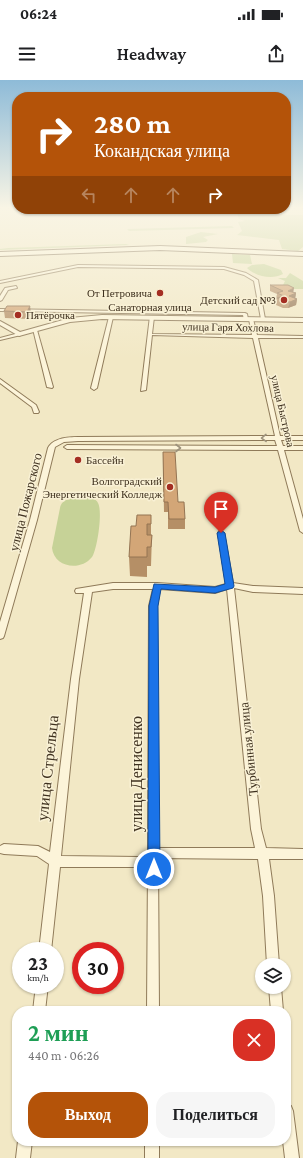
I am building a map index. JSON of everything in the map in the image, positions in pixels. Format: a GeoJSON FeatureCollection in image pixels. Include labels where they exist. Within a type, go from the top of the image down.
{"type":"FeatureCollection","features":[{"type":"Feature","properties":{"kind":"street"},"geometry":{"type":"LineString","coordinates":[[0,282],[76,266],[224,268],[246,274],[256,280],[263,319]]}},
{"type":"Feature","properties":{"kind":"street"},"geometry":{"type":"LineString","coordinates":[[0,300],[6,289],[16,287]]}},
{"type":"Feature","properties":{"kind":"street"},"geometry":{"type":"LineString","coordinates":[[0,310],[181,315]]}},
{"type":"Feature","properties":{"kind":"street","name":"Санаторная улица"},"geometry":{"type":"LineString","coordinates":[[0,339],[70,320],[111,317],[181,315],[248,319],[303,320]]}},
{"type":"Feature","properties":{"kind":"street"},"geometry":{"type":"LineString","coordinates":[[94,388],[111,317]]}},
{"type":"Feature","properties":{"kind":"street"},"geometry":{"type":"LineString","coordinates":[[143,390],[152,317]]}},
{"type":"Feature","properties":{"kind":"street","name":"улица Быстрова"},"geometry":{"type":"LineString","coordinates":[[248,319],[255,336],[280,448],[303,531]]}},
{"type":"Feature","properties":{"kind":"street"},"geometry":{"type":"LineString","coordinates":[[0,323],[19,334]]}},
{"type":"Feature","properties":{"kind":"street"},"geometry":{"type":"LineString","coordinates":[[35,330],[50,387]]}},
{"type":"Feature","properties":{"kind":"street","name":"улица Гаря Хохлова"},"geometry":{"type":"LineString","coordinates":[[154,335],[303,337]]}},
{"type":"Feature","properties":{"kind":"street"},"geometry":{"type":"LineString","coordinates":[[0,381],[34,406],[36,412]]}},
{"type":"Feature","properties":{"kind":"street"},"geometry":{"type":"LineString","coordinates":[[128,438],[303,438]]}},
{"type":"Feature","properties":{"kind":"street"},"geometry":{"type":"LineString","coordinates":[[128,438],[139,448]]}},
{"type":"Feature","properties":{"kind":"street","name":"улица Пожарского"},"geometry":{"type":"LineString","coordinates":[[0,636],[49,464],[50,448],[54,444],[76,439],[128,438]]}},
{"type":"Feature","properties":{"kind":"street"},"geometry":{"type":"LineString","coordinates":[[68,447],[303,448]]}},
{"type":"Feature","properties":{"kind":"street","name":"Турбинная улица"},"geometry":{"type":"LineString","coordinates":[[221,533],[233,604],[256,828],[263,853],[268,893],[273,958]]}},
{"type":"Feature","properties":{"kind":"street","name":"улица Стрельца"},"geometry":{"type":"LineString","coordinates":[[47,942],[83,591],[113,586],[157,586]]}},
{"type":"Feature","properties":{"kind":"street"},"geometry":{"type":"LineString","coordinates":[[157,586],[215,590],[230,586],[254,589],[303,591]]}},
{"type":"Feature","properties":{"kind":"street","name":"улица Денисенко"},"geometry":{"type":"LineString","coordinates":[[153,1006],[153,606],[157,586]]}},
{"type":"Feature","properties":{"kind":"street"},"geometry":{"type":"LineString","coordinates":[[4,849],[38,851],[55,861],[140,862],[154,853],[303,854]]}},
{"type":"Feature","properties":{"kind":"street"},"geometry":{"type":"LineString","coordinates":[[40,1006],[41,994]]}},
{"type":"Feature","properties":{"kind":"street"},"geometry":{"type":"LineString","coordinates":[[276,994],[277,1006]]}},
{"type":"Feature","properties":{"kind":"street"},"geometry":{"type":"LineString","coordinates":[[23,1158],[24,1146]]}},
{"type":"Feature","properties":{"kind":"street"},"geometry":{"type":"LineString","coordinates":[[152,1146],[152,1158]]}},
{"type":"Feature","properties":{"kind":"street"},"geometry":{"type":"LineString","coordinates":[[290,1146],[292,1158]]}},
{"type":"Feature","properties":{"kind":"green space"},"geometry":{"type":"Polygon","coordinates":[[[232,257],[251,257],[252,264],[233,263],[232,257]]]}},
{"type":"Feature","properties":{"kind":"green space"},"geometry":{"type":"Polygon","coordinates":[[[264,264],[281,270],[283,274],[269,277],[254,273],[247,268],[252,265],[264,264]]]}},
{"type":"Feature","properties":{"kind":"green space"},"geometry":{"type":"Polygon","coordinates":[[[290,273],[303,281],[303,289],[290,289],[283,285],[285,281],[278,278],[286,278],[290,273]]]}},
{"type":"Feature","properties":{"kind":"green space"},"geometry":{"type":"Polygon","coordinates":[[[82,497],[94,499],[98,503],[100,522],[97,539],[94,553],[87,562],[75,566],[68,565],[57,560],[52,548],[60,508],[65,500],[82,497]]]}},
{"type":"Feature","properties":{"kind":"building"},"geometry":{"type":"Polygon","coordinates":[[[270,285],[288,285],[294,288],[288,291],[296,293],[289,296],[297,299],[290,302],[277,298],[284,296],[277,293],[283,291],[270,285]]]}},
{"type":"Feature","properties":{"kind":"building"},"geometry":{"type":"Polygon","coordinates":[[[7,306],[30,306],[27,312],[4,311],[7,306]]]}},
{"type":"Feature","properties":{"kind":"building","name":"Волгоградский Энергетический Колледж"},"geometry":{"type":"Polygon","coordinates":[[[163,452],[175,452],[178,502],[184,502],[185,519],[169,519],[168,502],[164,502],[163,452]]]}},
{"type":"Feature","properties":{"kind":"building"},"geometry":{"type":"Polygon","coordinates":[[[137,515],[151,515],[151,524],[147,524],[147,535],[152,535],[151,547],[147,547],[147,557],[129,557],[131,526],[136,526],[137,515]]]}},
{"type":"Feature","properties":{"kind":"place","name":"От Петровича"},"geometry":{"type":"Point","coordinates":[160,293]}},
{"type":"Feature","properties":{"kind":"place","name":"Детский сад №3"},"geometry":{"type":"Point","coordinates":[284,300]}},
{"type":"Feature","properties":{"kind":"place","name":"Пятёрочка"},"geometry":{"type":"Point","coordinates":[18,315]}},
{"type":"Feature","properties":{"kind":"place","name":"Бассейн"},"geometry":{"type":"Point","coordinates":[78,460]}},
{"type":"Feature","properties":{"kind":"place","name":"Волгоградский Энергетический Колледж"},"geometry":{"type":"Point","coordinates":[170,487]}},
{"type":"Feature","properties":{"kind":"route"},"geometry":{"type":"LineString","coordinates":[[154,869],[153,606],[157,586],[215,590],[230,586],[221,533]]}}]}
